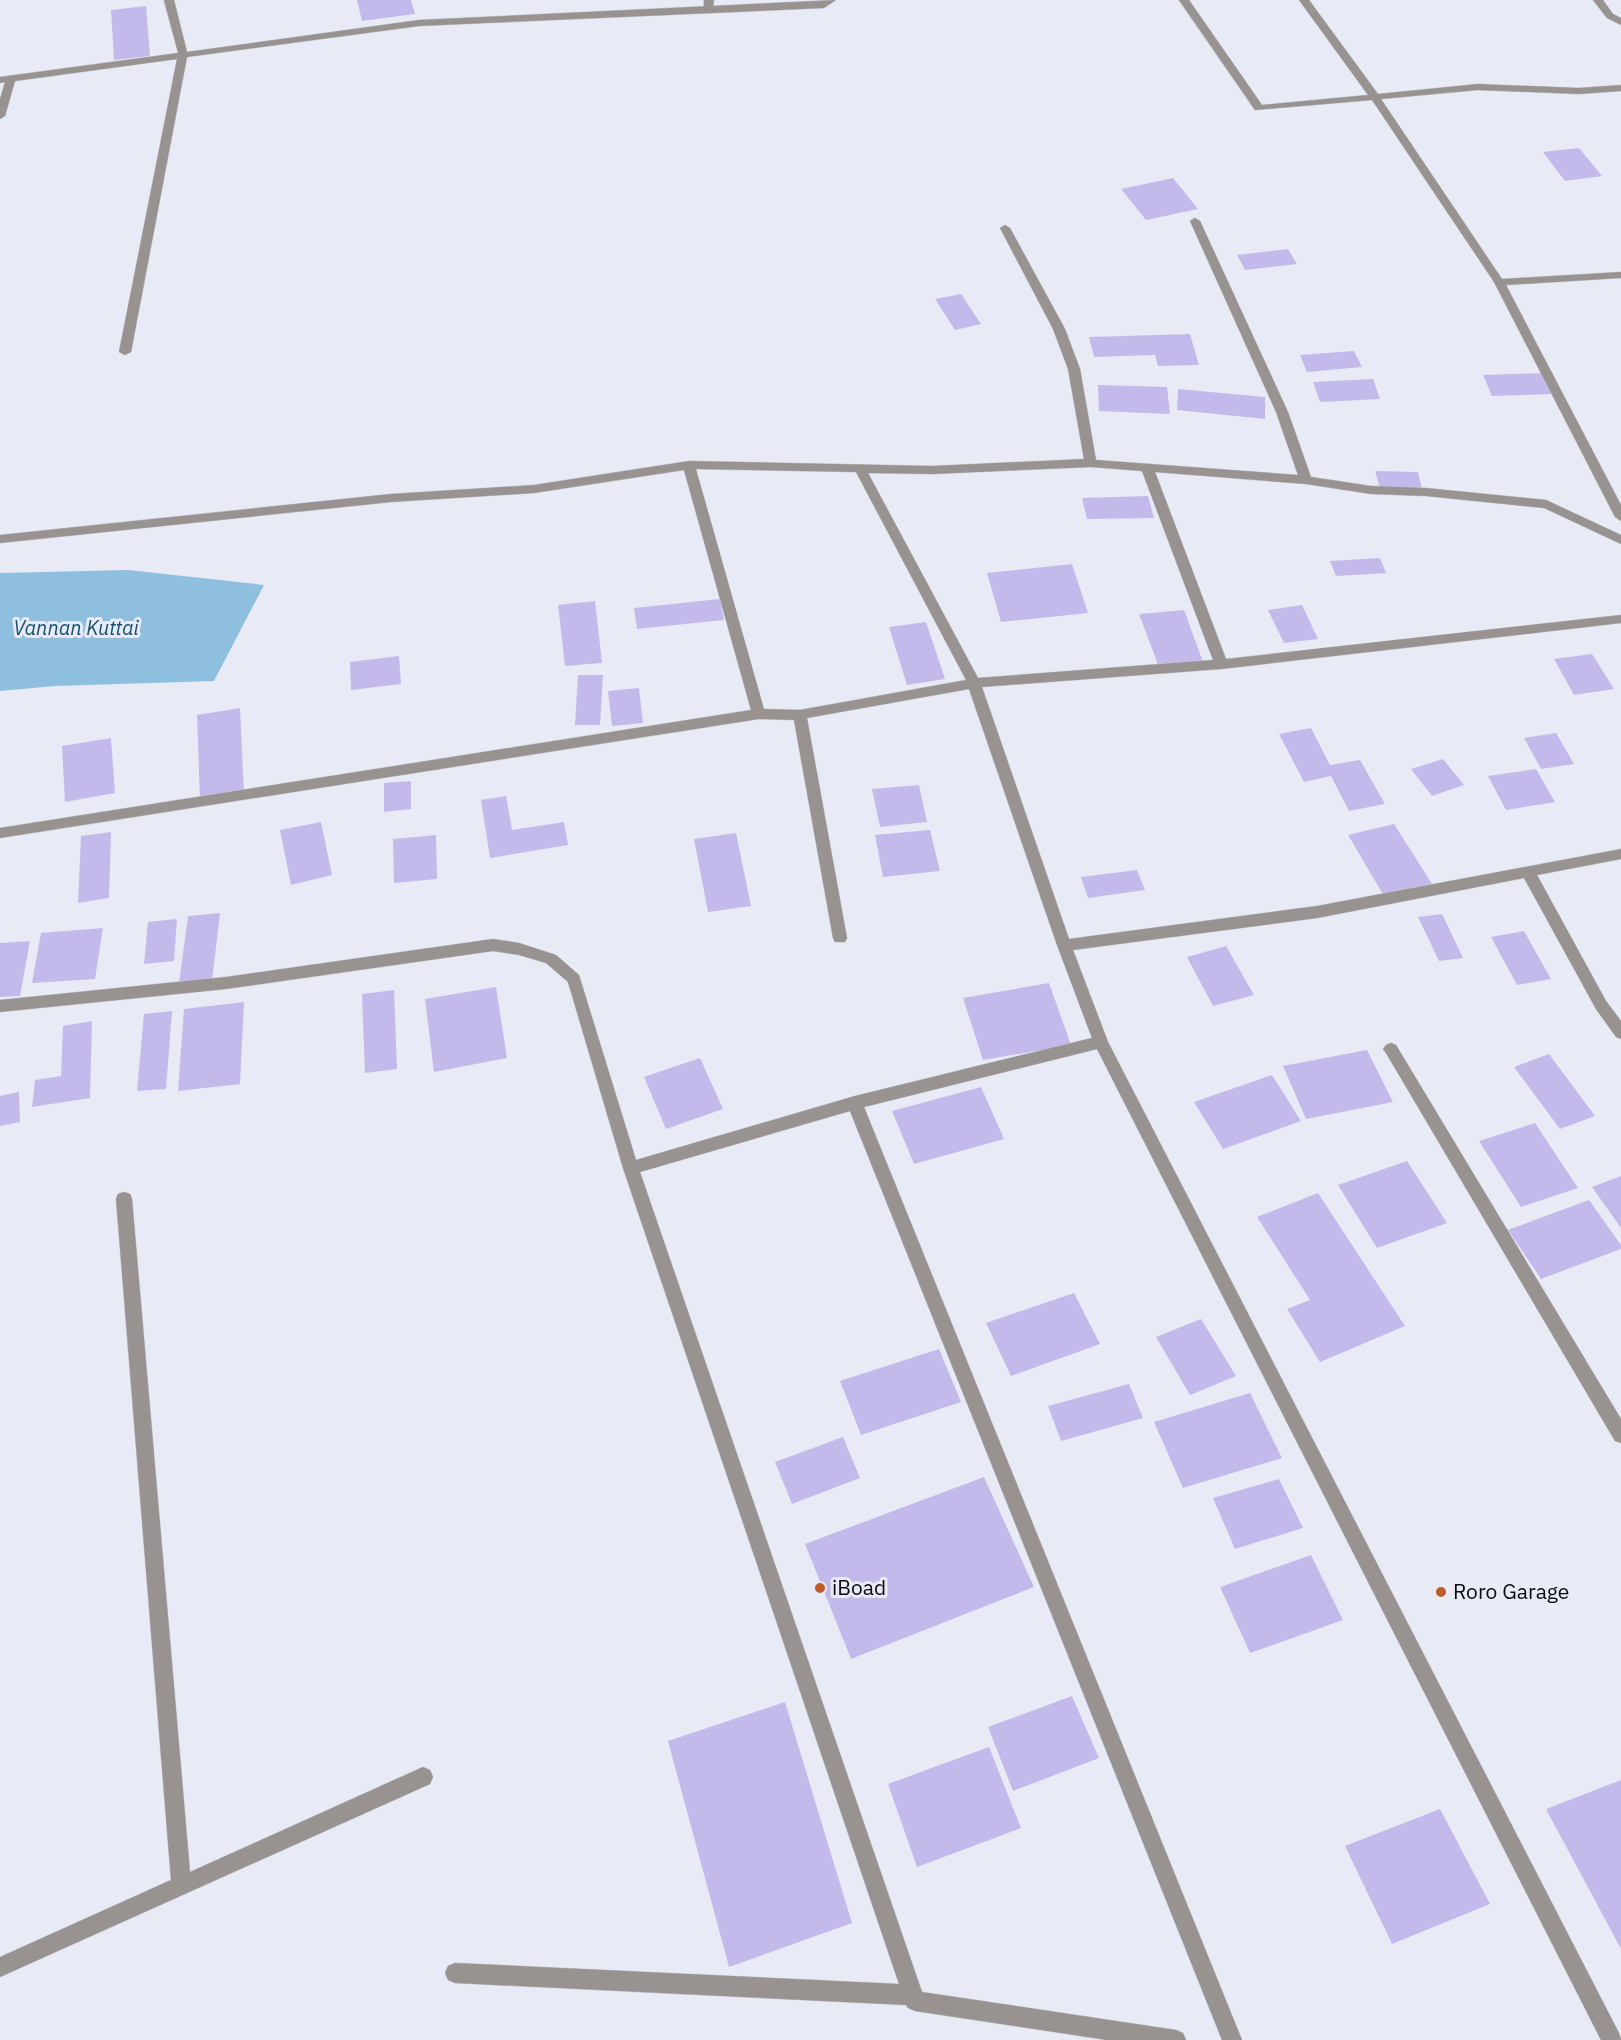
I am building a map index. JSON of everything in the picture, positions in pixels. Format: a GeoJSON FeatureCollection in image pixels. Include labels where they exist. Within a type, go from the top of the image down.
{"type":"FeatureCollection","features":[{"type":"Feature","properties":{"kind":"street"},"geometry":{"type":"LineString","coordinates":[[124,352],[183,55],[169,0]]}},
{"type":"Feature","properties":{"kind":"street"},"geometry":{"type":"LineString","coordinates":[[635,0],[640,15]]}},
{"type":"Feature","properties":{"kind":"street"},"geometry":{"type":"LineString","coordinates":[[709,0],[709,11]]}},
{"type":"Feature","properties":{"kind":"street"},"geometry":{"type":"LineString","coordinates":[[0,116],[5,80],[183,55],[419,23],[640,15],[824,5],[831,0]]}},
{"type":"Feature","properties":{"kind":"street"},"geometry":{"type":"LineString","coordinates":[[1184,0],[1258,108],[1478,87],[1579,91],[1611,91],[1621,88]]}},
{"type":"Feature","properties":{"kind":"street"},"geometry":{"type":"LineString","coordinates":[[1304,0],[1375,96],[1499,282],[1621,517]]}},
{"type":"Feature","properties":{"kind":"street"},"geometry":{"type":"LineString","coordinates":[[1598,0],[1610,16],[1621,22]]}},
{"type":"Feature","properties":{"kind":"street"},"geometry":{"type":"LineString","coordinates":[[1195,221],[1282,412],[1306,480]]}},
{"type":"Feature","properties":{"kind":"street"},"geometry":{"type":"LineString","coordinates":[[1005,228],[1059,329],[1070,359],[1091,463]]}},
{"type":"Feature","properties":{"kind":"street"},"geometry":{"type":"LineString","coordinates":[[1499,282],[1621,274]]}},
{"type":"Feature","properties":{"kind":"street"},"geometry":{"type":"LineString","coordinates":[[0,539],[391,498],[534,489],[689,465],[932,470],[1091,463],[1306,480],[1371,490],[1426,492],[1546,504],[1621,540]]}},
{"type":"Feature","properties":{"kind":"street"},"geometry":{"type":"LineString","coordinates":[[689,465],[759,714]]}},
{"type":"Feature","properties":{"kind":"street"},"geometry":{"type":"LineString","coordinates":[[860,468],[974,683],[1064,945],[1101,1042],[1612,2040]]}},
{"type":"Feature","properties":{"kind":"street"},"geometry":{"type":"LineString","coordinates":[[1147,468],[1221,664]]}},
{"type":"Feature","properties":{"kind":"street"},"geometry":{"type":"LineString","coordinates":[[0,833],[759,714],[800,715],[974,683],[1221,664],[1621,619]]}},
{"type":"Feature","properties":{"kind":"street"},"geometry":{"type":"LineString","coordinates":[[800,715],[840,938]]}},
{"type":"Feature","properties":{"kind":"street"},"geometry":{"type":"LineString","coordinates":[[1064,945],[1317,912],[1621,854]]}},
{"type":"Feature","properties":{"kind":"street"},"geometry":{"type":"LineString","coordinates":[[1528,872],[1601,1005],[1621,1033]]}},
{"type":"Feature","properties":{"kind":"street"},"geometry":{"type":"LineString","coordinates":[[0,1006],[226,983],[493,945],[519,949],[551,959],[574,979],[632,1168],[915,2001],[1176,2040]]}},
{"type":"Feature","properties":{"kind":"street"},"geometry":{"type":"LineString","coordinates":[[632,1168],[855,1104],[1101,1042]]}},
{"type":"Feature","properties":{"kind":"street"},"geometry":{"type":"LineString","coordinates":[[1390,1049],[1621,1436]]}},
{"type":"Feature","properties":{"kind":"street"},"geometry":{"type":"LineString","coordinates":[[855,1104],[1232,2040]]}},
{"type":"Feature","properties":{"kind":"street"},"geometry":{"type":"LineString","coordinates":[[124,1199],[181,1886]]}},
{"type":"Feature","properties":{"kind":"street"},"geometry":{"type":"LineString","coordinates":[[0,1967],[423,1777]]}},
{"type":"Feature","properties":{"kind":"street"},"geometry":{"type":"LineString","coordinates":[[455,1973],[912,1995]]}},
{"type":"Feature","properties":{"kind":"water","name":"Vannan Kuttai"},"geometry":{"type":"Polygon","coordinates":[[[128,570],[264,585],[214,681],[55,686],[0,691],[0,573],[128,570]]]}},
{"type":"Feature","properties":{"kind":"building"},"geometry":{"type":"Polygon","coordinates":[[[357,0],[411,0],[415,14],[362,21],[357,0]]]}},
{"type":"Feature","properties":{"kind":"building"},"geometry":{"type":"Polygon","coordinates":[[[146,6],[150,56],[114,60],[111,10],[146,6]]]}},
{"type":"Feature","properties":{"kind":"building"},"geometry":{"type":"Polygon","coordinates":[[[1579,148],[1602,176],[1565,181],[1543,152],[1579,148]]]}},
{"type":"Feature","properties":{"kind":"building"},"geometry":{"type":"Polygon","coordinates":[[[1173,178],[1198,209],[1146,220],[1121,189],[1173,178]]]}},
{"type":"Feature","properties":{"kind":"building"},"geometry":{"type":"Polygon","coordinates":[[[1288,249],[1297,264],[1245,270],[1237,255],[1288,249]]]}},
{"type":"Feature","properties":{"kind":"building"},"geometry":{"type":"Polygon","coordinates":[[[961,294],[981,324],[955,330],[935,299],[961,294]]]}},
{"type":"Feature","properties":{"kind":"building"},"geometry":{"type":"Polygon","coordinates":[[[1190,334],[1199,365],[1158,366],[1155,355],[1094,357],[1089,337],[1190,334]]]}},
{"type":"Feature","properties":{"kind":"building"},"geometry":{"type":"Polygon","coordinates":[[[1354,351],[1362,367],[1307,372],[1300,355],[1354,351]]]}},
{"type":"Feature","properties":{"kind":"building"},"geometry":{"type":"Polygon","coordinates":[[[1545,373],[1554,394],[1492,396],[1483,375],[1545,373]]]}},
{"type":"Feature","properties":{"kind":"building"},"geometry":{"type":"Polygon","coordinates":[[[1373,379],[1380,399],[1320,402],[1313,382],[1373,379]]]}},
{"type":"Feature","properties":{"kind":"building"},"geometry":{"type":"Polygon","coordinates":[[[1098,385],[1167,387],[1170,414],[1099,411],[1098,385]]]}},
{"type":"Feature","properties":{"kind":"building"},"geometry":{"type":"Polygon","coordinates":[[[1178,389],[1265,397],[1265,419],[1177,410],[1178,389]]]}},
{"type":"Feature","properties":{"kind":"building"},"geometry":{"type":"Polygon","coordinates":[[[1375,471],[1418,472],[1422,489],[1380,488],[1375,471]]]}},
{"type":"Feature","properties":{"kind":"building"},"geometry":{"type":"Polygon","coordinates":[[[1148,496],[1154,518],[1087,519],[1082,498],[1148,496]]]}},
{"type":"Feature","properties":{"kind":"building"},"geometry":{"type":"Polygon","coordinates":[[[1380,558],[1386,573],[1336,576],[1330,561],[1380,558]]]}},
{"type":"Feature","properties":{"kind":"building"},"geometry":{"type":"Polygon","coordinates":[[[1072,564],[1088,613],[1001,622],[987,573],[1072,564]]]}},
{"type":"Feature","properties":{"kind":"building"},"geometry":{"type":"Polygon","coordinates":[[[720,599],[724,620],[637,629],[634,608],[720,599]]]}},
{"type":"Feature","properties":{"kind":"building"},"geometry":{"type":"Polygon","coordinates":[[[595,601],[602,663],[565,666],[558,605],[595,601]]]}},
{"type":"Feature","properties":{"kind":"building"},"geometry":{"type":"Polygon","coordinates":[[[1302,605],[1318,639],[1284,643],[1268,610],[1302,605]]]}},
{"type":"Feature","properties":{"kind":"building"},"geometry":{"type":"Polygon","coordinates":[[[1184,610],[1203,662],[1159,667],[1139,614],[1184,610]]]}},
{"type":"Feature","properties":{"kind":"building"},"geometry":{"type":"Polygon","coordinates":[[[926,622],[945,679],[907,685],[889,627],[926,622]]]}},
{"type":"Feature","properties":{"kind":"building"},"geometry":{"type":"Polygon","coordinates":[[[1592,654],[1614,689],[1574,695],[1554,659],[1592,654]]]}},
{"type":"Feature","properties":{"kind":"building"},"geometry":{"type":"Polygon","coordinates":[[[399,656],[401,684],[351,690],[350,662],[399,656]]]}},
{"type":"Feature","properties":{"kind":"building"},"geometry":{"type":"Polygon","coordinates":[[[578,675],[603,675],[600,725],[575,725],[578,675]]]}},
{"type":"Feature","properties":{"kind":"building"},"geometry":{"type":"Polygon","coordinates":[[[639,688],[643,723],[612,726],[608,691],[639,688]]]}},
{"type":"Feature","properties":{"kind":"building"},"geometry":{"type":"Polygon","coordinates":[[[240,708],[244,794],[200,801],[197,715],[240,708]]]}},
{"type":"Feature","properties":{"kind":"building"},"geometry":{"type":"Polygon","coordinates":[[[1311,728],[1330,765],[1360,760],[1385,804],[1349,811],[1331,776],[1304,782],[1279,734],[1311,728]]]}},
{"type":"Feature","properties":{"kind":"building"},"geometry":{"type":"Polygon","coordinates":[[[1556,733],[1574,764],[1541,769],[1524,738],[1556,733]]]}},
{"type":"Feature","properties":{"kind":"building"},"geometry":{"type":"Polygon","coordinates":[[[111,738],[115,793],[65,802],[62,746],[111,738]]]}},
{"type":"Feature","properties":{"kind":"building"},"geometry":{"type":"Polygon","coordinates":[[[1443,759],[1464,785],[1432,796],[1411,769],[1443,759]]]}},
{"type":"Feature","properties":{"kind":"building"},"geometry":{"type":"Polygon","coordinates":[[[1536,769],[1555,802],[1506,810],[1488,776],[1536,769]]]}},
{"type":"Feature","properties":{"kind":"building"},"geometry":{"type":"Polygon","coordinates":[[[411,781],[411,809],[384,812],[384,783],[411,781]]]}},
{"type":"Feature","properties":{"kind":"building"},"geometry":{"type":"Polygon","coordinates":[[[919,785],[927,822],[880,827],[872,789],[919,785]]]}},
{"type":"Feature","properties":{"kind":"building"},"geometry":{"type":"Polygon","coordinates":[[[506,796],[512,830],[564,822],[568,845],[490,858],[481,800],[506,796]]]}},
{"type":"Feature","properties":{"kind":"building"},"geometry":{"type":"Polygon","coordinates":[[[321,822],[332,875],[291,885],[280,830],[321,822]]]}},
{"type":"Feature","properties":{"kind":"building"},"geometry":{"type":"Polygon","coordinates":[[[1394,824],[1432,884],[1384,896],[1348,835],[1394,824]]]}},
{"type":"Feature","properties":{"kind":"building"},"geometry":{"type":"Polygon","coordinates":[[[930,830],[940,871],[883,877],[875,835],[930,830]]]}},
{"type":"Feature","properties":{"kind":"building"},"geometry":{"type":"Polygon","coordinates":[[[111,832],[109,898],[78,903],[81,836],[111,832]]]}},
{"type":"Feature","properties":{"kind":"building"},"geometry":{"type":"Polygon","coordinates":[[[736,833],[751,906],[708,912],[694,839],[736,833]]]}},
{"type":"Feature","properties":{"kind":"building"},"geometry":{"type":"Polygon","coordinates":[[[436,835],[437,879],[394,883],[393,839],[436,835]]]}},
{"type":"Feature","properties":{"kind":"building"},"geometry":{"type":"Polygon","coordinates":[[[1137,870],[1145,890],[1088,898],[1081,877],[1137,870]]]}},
{"type":"Feature","properties":{"kind":"building"},"geometry":{"type":"Polygon","coordinates":[[[220,913],[212,981],[179,983],[188,916],[220,913]]]}},
{"type":"Feature","properties":{"kind":"building"},"geometry":{"type":"Polygon","coordinates":[[[1442,914],[1463,958],[1439,961],[1418,917],[1442,914]]]}},
{"type":"Feature","properties":{"kind":"building"},"geometry":{"type":"Polygon","coordinates":[[[177,919],[174,961],[144,964],[148,922],[177,919]]]}},
{"type":"Feature","properties":{"kind":"building"},"geometry":{"type":"Polygon","coordinates":[[[103,928],[95,979],[32,983],[41,933],[103,928]]]}},
{"type":"Feature","properties":{"kind":"building"},"geometry":{"type":"Polygon","coordinates":[[[1524,931],[1551,979],[1517,985],[1491,937],[1524,931]]]}},
{"type":"Feature","properties":{"kind":"building"},"geometry":{"type":"Polygon","coordinates":[[[30,941],[20,996],[0,997],[0,943],[30,941]]]}},
{"type":"Feature","properties":{"kind":"building"},"geometry":{"type":"Polygon","coordinates":[[[1226,946],[1254,995],[1213,1006],[1187,957],[1226,946]]]}},
{"type":"Feature","properties":{"kind":"building"},"geometry":{"type":"Polygon","coordinates":[[[1049,983],[1071,1045],[983,1060],[963,998],[1049,983]]]}},
{"type":"Feature","properties":{"kind":"building"},"geometry":{"type":"Polygon","coordinates":[[[496,987],[507,1058],[434,1072],[425,999],[496,987]]]}},
{"type":"Feature","properties":{"kind":"building"},"geometry":{"type":"Polygon","coordinates":[[[394,990],[397,1069],[365,1073],[362,994],[394,990]]]}},
{"type":"Feature","properties":{"kind":"building"},"geometry":{"type":"Polygon","coordinates":[[[244,1002],[240,1084],[178,1091],[184,1009],[244,1002]]]}},
{"type":"Feature","properties":{"kind":"building"},"geometry":{"type":"Polygon","coordinates":[[[172,1011],[166,1089],[137,1091],[144,1014],[172,1011]]]}},
{"type":"Feature","properties":{"kind":"building"},"geometry":{"type":"Polygon","coordinates":[[[92,1021],[90,1098],[32,1107],[35,1080],[61,1076],[63,1026],[92,1021]]]}},
{"type":"Feature","properties":{"kind":"building"},"geometry":{"type":"Polygon","coordinates":[[[1367,1050],[1393,1102],[1306,1119],[1283,1066],[1367,1050]]]}},
{"type":"Feature","properties":{"kind":"building"},"geometry":{"type":"Polygon","coordinates":[[[1549,1054],[1595,1116],[1560,1129],[1514,1067],[1549,1054]]]}},
{"type":"Feature","properties":{"kind":"building"},"geometry":{"type":"Polygon","coordinates":[[[700,1058],[723,1109],[666,1129],[644,1077],[700,1058]]]}},
{"type":"Feature","properties":{"kind":"building"},"geometry":{"type":"Polygon","coordinates":[[[1272,1075],[1301,1121],[1223,1149],[1194,1102],[1272,1075]]]}},
{"type":"Feature","properties":{"kind":"building"},"geometry":{"type":"Polygon","coordinates":[[[981,1087],[1004,1139],[914,1164],[892,1111],[981,1087]]]}},
{"type":"Feature","properties":{"kind":"building"},"geometry":{"type":"Polygon","coordinates":[[[19,1092],[20,1122],[0,1126],[0,1096],[19,1092]]]}},
{"type":"Feature","properties":{"kind":"building"},"geometry":{"type":"Polygon","coordinates":[[[1535,1123],[1578,1188],[1521,1207],[1479,1141],[1535,1123]]]}},
{"type":"Feature","properties":{"kind":"building"},"geometry":{"type":"Polygon","coordinates":[[[1407,1161],[1447,1223],[1377,1248],[1338,1185],[1407,1161]]]}},
{"type":"Feature","properties":{"kind":"building"},"geometry":{"type":"Polygon","coordinates":[[[1621,1176],[1621,1228],[1592,1187],[1621,1176]]]}},
{"type":"Feature","properties":{"kind":"building"},"geometry":{"type":"Polygon","coordinates":[[[1318,1193],[1405,1326],[1320,1362],[1287,1309],[1310,1300],[1257,1217],[1318,1193]]]}},
{"type":"Feature","properties":{"kind":"building"},"geometry":{"type":"Polygon","coordinates":[[[1589,1200],[1621,1245],[1621,1249],[1541,1279],[1508,1230],[1589,1200]]]}},
{"type":"Feature","properties":{"kind":"building"},"geometry":{"type":"Polygon","coordinates":[[[1074,1293],[1100,1344],[1011,1376],[986,1323],[1074,1293]]]}},
{"type":"Feature","properties":{"kind":"building"},"geometry":{"type":"Polygon","coordinates":[[[1201,1319],[1236,1376],[1190,1395],[1156,1337],[1201,1319]]]}},
{"type":"Feature","properties":{"kind":"building"},"geometry":{"type":"Polygon","coordinates":[[[939,1349],[961,1402],[861,1435],[840,1381],[939,1349]]]}},
{"type":"Feature","properties":{"kind":"building"},"geometry":{"type":"Polygon","coordinates":[[[1129,1384],[1143,1418],[1061,1441],[1048,1406],[1129,1384]]]}},
{"type":"Feature","properties":{"kind":"building"},"geometry":{"type":"Polygon","coordinates":[[[1250,1393],[1282,1458],[1183,1488],[1154,1422],[1250,1393]]]}},
{"type":"Feature","properties":{"kind":"building"},"geometry":{"type":"Polygon","coordinates":[[[843,1437],[860,1478],[792,1504],[775,1462],[843,1437]]]}},
{"type":"Feature","properties":{"kind":"building"},"geometry":{"type":"Polygon","coordinates":[[[984,1477],[1034,1587],[851,1659],[805,1544],[984,1477]]]}},
{"type":"Feature","properties":{"kind":"building"},"geometry":{"type":"Polygon","coordinates":[[[1279,1479],[1303,1528],[1235,1549],[1213,1498],[1279,1479]]]}},
{"type":"Feature","properties":{"kind":"building"},"geometry":{"type":"Polygon","coordinates":[[[1311,1555],[1343,1620],[1250,1653],[1220,1587],[1311,1555]]]}},
{"type":"Feature","properties":{"kind":"building"},"geometry":{"type":"Polygon","coordinates":[[[1072,1696],[1099,1758],[1013,1791],[988,1727],[1072,1696]]]}},
{"type":"Feature","properties":{"kind":"building"},"geometry":{"type":"Polygon","coordinates":[[[785,1702],[852,1923],[729,1967],[668,1741],[785,1702]]]}},
{"type":"Feature","properties":{"kind":"building"},"geometry":{"type":"Polygon","coordinates":[[[989,1747],[1021,1828],[917,1867],[888,1784],[989,1747]]]}},
{"type":"Feature","properties":{"kind":"building"},"geometry":{"type":"Polygon","coordinates":[[[1621,1780],[1621,1949],[1546,1809],[1621,1780]]]}},
{"type":"Feature","properties":{"kind":"building"},"geometry":{"type":"Polygon","coordinates":[[[1440,1809],[1490,1904],[1392,1944],[1345,1846],[1440,1809]]]}},
{"type":"Feature","properties":{"kind":"place","name":"iBoad"},"geometry":{"type":"Point","coordinates":[820,1588]}},
{"type":"Feature","properties":{"kind":"place","name":"Roro Garage"},"geometry":{"type":"Point","coordinates":[1441,1592]}}]}
